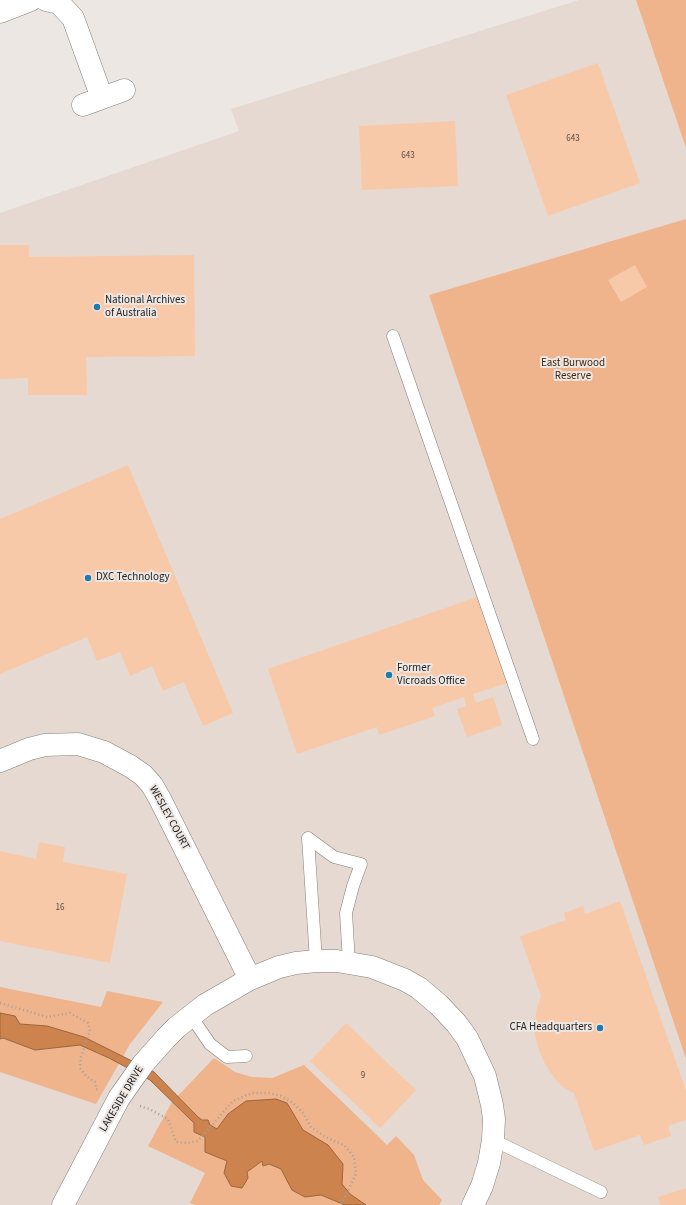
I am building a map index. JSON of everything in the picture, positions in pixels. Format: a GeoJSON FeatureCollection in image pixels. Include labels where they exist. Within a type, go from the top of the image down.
{"type":"FeatureCollection","features":[{"type":"Feature","properties":{"kind":"street"},"geometry":{"type":"LineString","coordinates":[[0,12],[31,0]]}},
{"type":"Feature","properties":{"kind":"street"},"geometry":{"type":"LineString","coordinates":[[52,1],[73,18],[92,101],[124,90]]}},
{"type":"Feature","properties":{"kind":"street","name":"WESLEY COURT"},"geometry":{"type":"LineString","coordinates":[[0,761],[29,749],[45,745],[78,744],[104,752],[143,775],[152,785],[171,819],[250,979]]}},
{"type":"Feature","properties":{"kind":"street","name":"LAKESIDE DRIVE"},"geometry":{"type":"LineString","coordinates":[[63,1205],[119,1098],[143,1064],[166,1038],[191,1016],[232,988],[278,967],[316,961],[349,962],[372,967],[405,980],[418,988],[439,1005],[456,1023],[467,1038],[485,1076],[494,1119],[490,1163],[482,1186],[473,1205]]}},
{"type":"Feature","properties":{"kind":"lane"},"geometry":{"type":"LineString","coordinates":[[393,336],[533,739]]}},
{"type":"Feature","properties":{"kind":"lane"},"geometry":{"type":"LineString","coordinates":[[316,961],[308,838],[334,857],[361,864],[353,886],[346,913],[349,962]]}},
{"type":"Feature","properties":{"kind":"lane"},"geometry":{"type":"LineString","coordinates":[[191,1016],[210,1044],[227,1057],[246,1056]]}},
{"type":"Feature","properties":{"kind":"lane"},"geometry":{"type":"LineString","coordinates":[[493,1140],[601,1192]]}},
{"type":"Feature","properties":{"kind":"path"},"geometry":{"type":"LineString","coordinates":[[0,1003],[47,1017],[70,1013],[88,1023],[90,1031],[80,1057]]}},
{"type":"Feature","properties":{"kind":"path"},"geometry":{"type":"LineString","coordinates":[[198,1141],[217,1118],[233,1102],[252,1093],[269,1093],[281,1096],[293,1103],[303,1113],[311,1127],[325,1137],[344,1145],[354,1157],[356,1174],[341,1205]]}},
{"type":"Feature","properties":{"kind":"shaded area"},"geometry":{"type":"Polygon","coordinates":[[[579,0],[636,0],[686,148],[686,219],[429,295],[686,1059],[686,1205],[0,1205],[0,213],[239,131],[231,109],[579,0]]]}},
{"type":"Feature","properties":{"kind":"shaded area"},"geometry":{"type":"Polygon","coordinates":[[[0,1013],[15,1016],[20,1024],[47,1026],[84,1037],[154,1072],[198,1117],[202,1120],[208,1120],[210,1125],[217,1129],[228,1114],[246,1101],[276,1099],[287,1103],[303,1130],[328,1145],[343,1164],[342,1184],[350,1194],[366,1205],[345,1205],[321,1195],[305,1197],[292,1190],[281,1169],[269,1164],[263,1166],[262,1161],[247,1172],[248,1178],[242,1188],[231,1186],[224,1173],[227,1161],[205,1152],[205,1137],[194,1132],[194,1123],[150,1080],[109,1058],[80,1045],[35,1050],[3,1038],[0,1039],[0,1013]]]}},
{"type":"Feature","properties":{"kind":"green space"},"geometry":{"type":"Polygon","coordinates":[[[636,0],[686,0],[686,148],[636,0]]]}},
{"type":"Feature","properties":{"kind":"green space","name":"East Burwood Reserve"},"geometry":{"type":"Polygon","coordinates":[[[686,219],[686,1059],[429,295],[686,219]]]}},
{"type":"Feature","properties":{"kind":"green space"},"geometry":{"type":"Polygon","coordinates":[[[0,987],[101,1007],[107,991],[163,1002],[130,1044],[96,1104],[0,1072],[0,987]]]}},
{"type":"Feature","properties":{"kind":"green space"},"geometry":{"type":"Polygon","coordinates":[[[214,1058],[235,1072],[252,1077],[272,1078],[304,1065],[387,1145],[396,1136],[414,1155],[423,1180],[442,1200],[439,1205],[195,1205],[190,1203],[205,1173],[148,1146],[172,1102],[214,1058]]]}},
{"type":"Feature","properties":{"kind":"building"},"geometry":{"type":"Polygon","coordinates":[[[598,63],[640,183],[548,216],[506,95],[598,63]]]}},
{"type":"Feature","properties":{"kind":"building"},"geometry":{"type":"Polygon","coordinates":[[[455,121],[458,186],[362,190],[359,126],[455,121]]]}},
{"type":"Feature","properties":{"kind":"building","name":"National Archives of Australia"},"geometry":{"type":"Polygon","coordinates":[[[0,245],[29,245],[29,257],[194,255],[195,356],[86,357],[87,395],[28,395],[28,378],[0,379],[0,245]]]}},
{"type":"Feature","properties":{"kind":"building"},"geometry":{"type":"Polygon","coordinates":[[[635,265],[647,287],[621,302],[608,280],[635,265]]]}},
{"type":"Feature","properties":{"kind":"building","name":"DXC Technology"},"geometry":{"type":"Polygon","coordinates":[[[128,465],[233,713],[203,726],[184,682],[163,691],[152,666],[130,676],[120,652],[97,661],[87,637],[0,674],[0,519],[128,465]]]}},
{"type":"Feature","properties":{"kind":"building","name":"Former Vicroads Office"},"geometry":{"type":"Polygon","coordinates":[[[480,596],[510,682],[473,694],[476,703],[493,697],[502,725],[467,737],[457,709],[466,706],[464,697],[432,708],[435,716],[379,735],[377,727],[297,754],[268,669],[480,596]]]}},
{"type":"Feature","properties":{"kind":"building"},"geometry":{"type":"Polygon","coordinates":[[[39,842],[65,847],[63,862],[127,874],[110,963],[0,941],[0,851],[36,859],[39,842]]]}},
{"type":"Feature","properties":{"kind":"building","name":"CFA Headquarters"},"geometry":{"type":"Polygon","coordinates":[[[620,901],[686,1091],[686,1120],[668,1126],[671,1136],[644,1145],[640,1135],[594,1151],[574,1093],[562,1087],[553,1076],[545,1064],[539,1050],[535,1035],[535,1021],[541,996],[520,936],[566,920],[564,913],[583,906],[585,914],[620,901]]]}},
{"type":"Feature","properties":{"kind":"building"},"geometry":{"type":"Polygon","coordinates":[[[346,1023],[416,1090],[380,1128],[310,1061],[346,1023]]]}},
{"type":"Feature","properties":{"kind":"building"},"geometry":{"type":"Polygon","coordinates":[[[686,1188],[686,1205],[661,1205],[658,1197],[686,1188]]]}},
{"type":"Feature","properties":{"kind":"place","name":"National Archives of Australia"},"geometry":{"type":"Point","coordinates":[97,307]}},
{"type":"Feature","properties":{"kind":"place","name":"DXC Technology"},"geometry":{"type":"Point","coordinates":[88,578]}},
{"type":"Feature","properties":{"kind":"place","name":"Former Vicroads Office"},"geometry":{"type":"Point","coordinates":[389,675]}},
{"type":"Feature","properties":{"kind":"place","name":"CFA Headquarters"},"geometry":{"type":"Point","coordinates":[600,1028]}}]}
